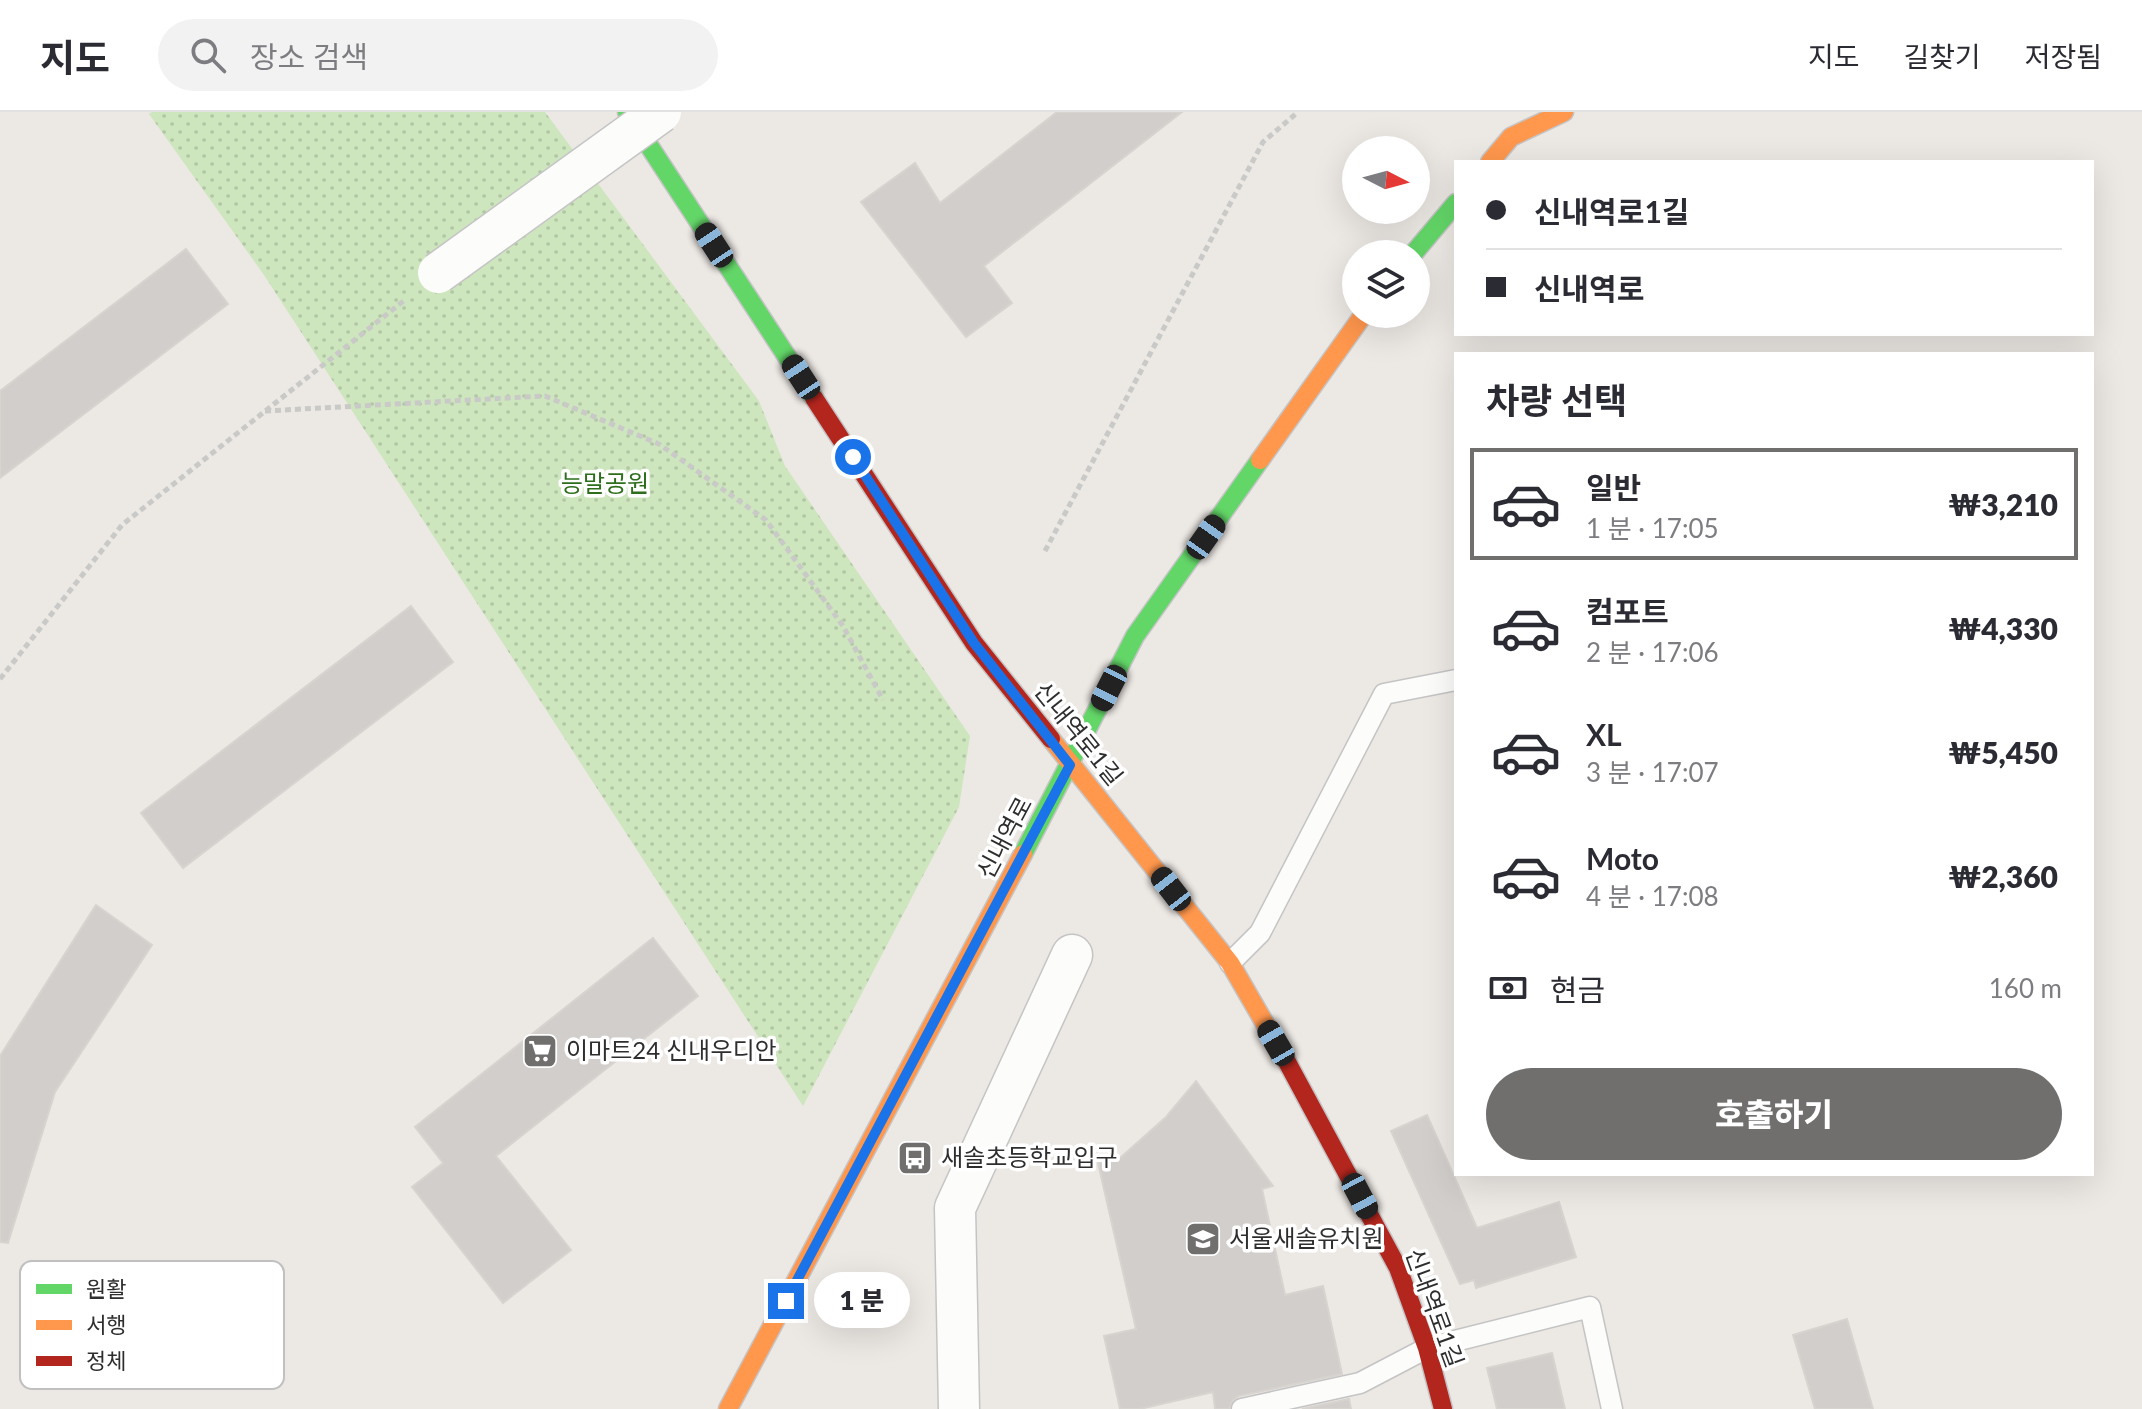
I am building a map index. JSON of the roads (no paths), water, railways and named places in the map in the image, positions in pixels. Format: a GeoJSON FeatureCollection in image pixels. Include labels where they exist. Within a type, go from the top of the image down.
{"type":"FeatureCollection","features":[{"type":"Feature","properties":{"kind":"street","name":"신내역로1길"},"geometry":{"type":"LineString","coordinates":[[627,112],[974,643],[1230,963],[1322,1124],[1398,1268],[1427,1348],[1443,1409]]}},
{"type":"Feature","properties":{"kind":"street"},"geometry":{"type":"LineString","coordinates":[[438,273],[661,112]]}},
{"type":"Feature","properties":{"kind":"street"},"geometry":{"type":"LineString","coordinates":[[1492,160],[1511,137],[1564,112]]}},
{"type":"Feature","properties":{"kind":"street"},"geometry":{"type":"LineString","coordinates":[[1425,240],[1454,205]]}},
{"type":"Feature","properties":{"kind":"street","name":"신내역로"},"geometry":{"type":"LineString","coordinates":[[728,1409],[1070,765],[1135,636],[1354,328]]}},
{"type":"Feature","properties":{"kind":"street"},"geometry":{"type":"LineString","coordinates":[[959,1409],[955,1208],[1072,955]]}},
{"type":"Feature","properties":{"kind":"lane"},"geometry":{"type":"LineString","coordinates":[[1230,963],[1260,933],[1384,694],[1454,680]]}},
{"type":"Feature","properties":{"kind":"lane"},"geometry":{"type":"LineString","coordinates":[[1242,1409],[1360,1383],[1427,1348],[1590,1307],[1612,1409]]}},
{"type":"Feature","properties":{"kind":"place","name":"이마트24 신내우디안"},"geometry":{"type":"Point","coordinates":[540,1051]}},
{"type":"Feature","properties":{"kind":"place","name":"새솔초등학교입구"},"geometry":{"type":"Point","coordinates":[915,1158]}},
{"type":"Feature","properties":{"kind":"place","name":"서울새솔유치원"},"geometry":{"type":"Point","coordinates":[1203,1239]}},
{"type":"Feature","properties":{"kind":"park label","name":"능말공원"},"geometry":{"type":"Point","coordinates":[605,484]}}]}
